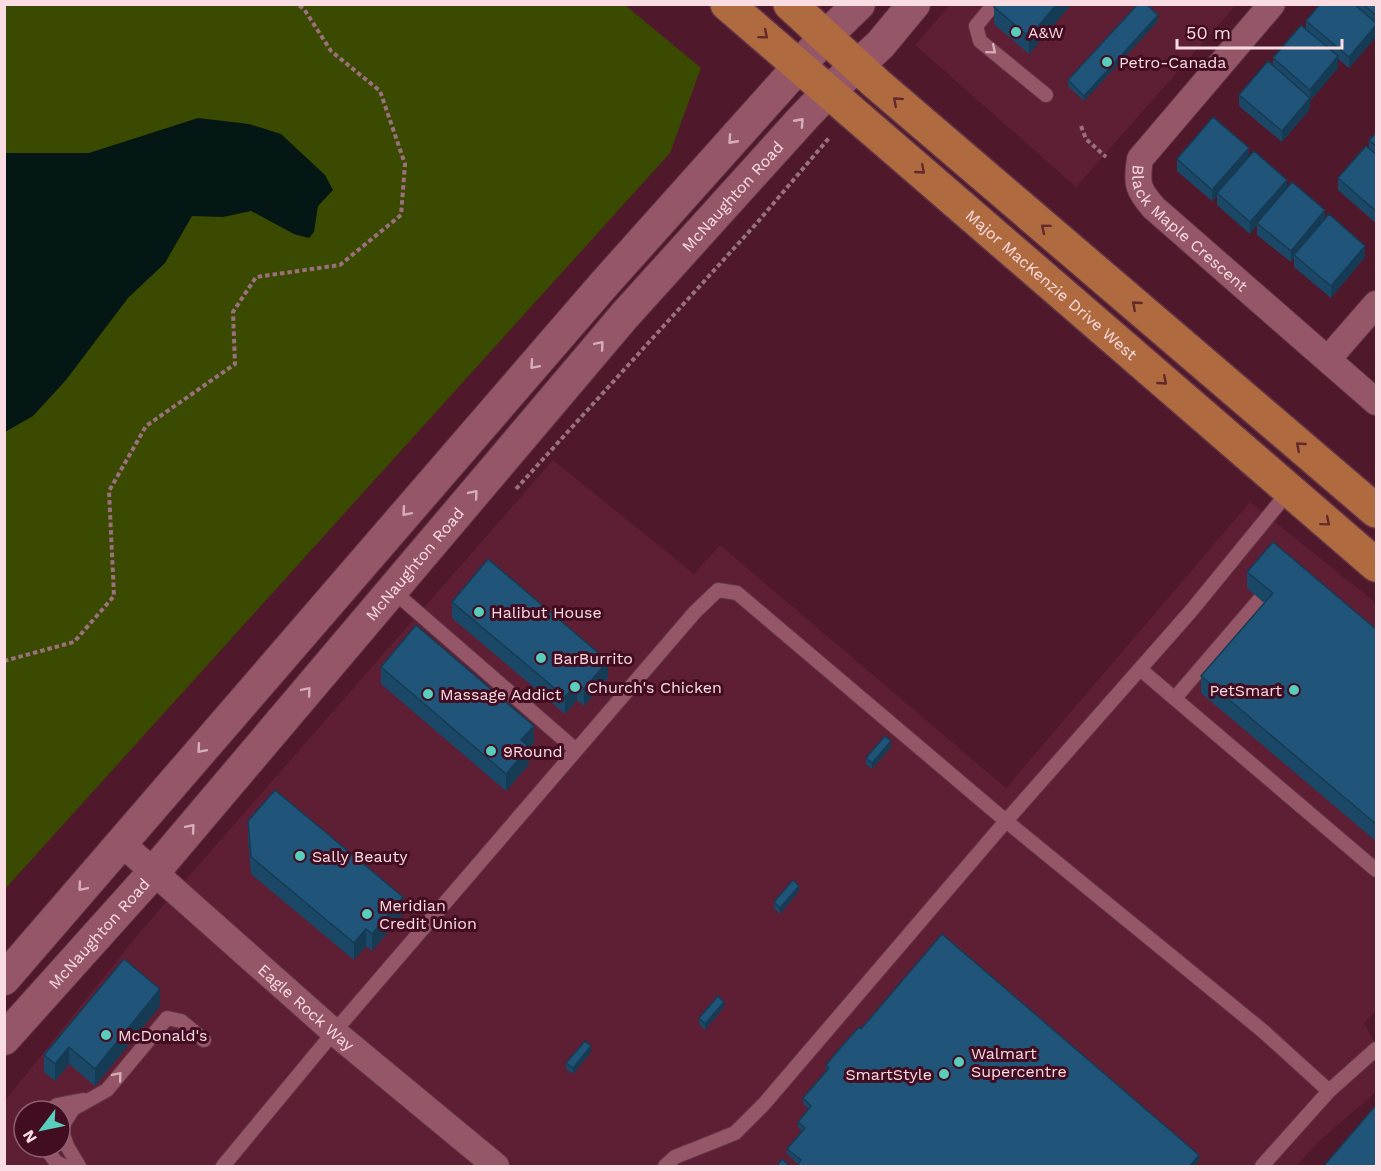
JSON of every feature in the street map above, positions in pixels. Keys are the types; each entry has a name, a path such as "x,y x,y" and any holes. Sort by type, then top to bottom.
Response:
{"main road":[{"name":"Major MacKenzie Drive West","path":"727,4 1377,565"},
{"path":"790,4 856,65 1377,511"}],"street":[{"path":"4,979 605,283 826,36 859,4"},
{"name":"McNaughton Road","path":"4,1039 153,873 625,315 829,91 880,45 914,4"},
{"name":"Black Maple Crescent","path":"1272,4 1140,159 1137,174 1139,191 1154,208 1377,402"},
{"path":"1328,359 1377,304"},
{"name":"Eagle Rock Way","path":"120,842 334,1032 496,1167"}],"lane":[{"path":"994,4 976,26 980,41 1046,95"},
{"path":"665,1167 675,1157 735,1133 764,1104 1006,821 1140,669 1289,491"},
{"path":"392,590 576,750"},
{"path":"224,1167 334,1032 703,603 718,590 737,593 1006,821 1263,1031 1329,1091"},
{"path":"1175,698 1260,599"},
{"path":"1140,669 1377,870"},
{"path":"79,1167 67,1146 61,1128 73,1109 107,1090 167,1018 181,1021 204,1040"},
{"path":"1262,1167 1329,1091 1377,1049"},
{"path":"72,1102 88,1099"}],"path":[{"path":"4,661 74,642 114,596 110,491 146,426 235,364 233,312 256,277 340,265 401,215 405,164 380,91 332,51 304,9 297,4"},
{"path":"1081,126 1086,139 1106,157"},
{"path":"509,496 756,224 829,138"}],"shaded area":[{"path":"950,5 1236,5 1076,187 915,45"},
{"path":"198,118 249,124 281,134 325,175 333,190 318,206 314,232 309,238 294,234 251,211 223,217 192,216 165,263 128,298 66,380 33,416 5,432 5,153 89,153"},
{"path":"553,460 694,574 720,545 1006,788 1250,502 1376,603 1376,1011 1364,1023 1376,1045 1376,1092 1316,1144 1297,1166 5,1166 4,1102 140,932"}],"green space":[{"path":"5,5 625,5 701,68 670,153 5,889"}],"building":[{"path":"996,4 1057,4 1029,37 994,7"},
{"path":"1138,4 1146,4 1158,15 1084,96 1068,80"},
{"path":"1320,4 1354,4 1377,24 1349,57 1306,21"},
{"path":"1363,4 1377,4 1377,16"},
{"path":"1301,25 1338,56 1310,90 1273,58"},
{"path":"1268,61 1310,98 1282,131 1239,95"},
{"path":"1213,117 1249,148 1212,190 1177,159"},
{"path":"1377,132 1377,147 1369,140"},
{"path":"1366,146 1377,155 1377,212 1338,178"},
{"path":"1254,151 1287,180 1250,222 1217,193"},
{"path":"1292,182 1325,210 1291,251 1257,223"},
{"path":"1329,214 1365,246 1331,286 1294,255"},
{"path":"1273,542 1377,630 1377,825 1201,676 1273,593 1247,572"},
{"path":"488,559 608,661 584,689 577,683 565,697 452,602"},
{"path":"416,625 534,726 521,740 529,747 506,774 381,667"},
{"path":"885,736 891,741 872,763 866,758"},
{"path":"275,790 403,897 372,934 366,929 354,943 251,857 248,821"},
{"path":"793,880 799,886 780,908 774,902"},
{"name":"Walmart Supercentre","path":"942,934 1199,1155 1189,1167 796,1167 801,1160 787,1149 805,1128 798,1122 811,1106 803,1098 829,1068 826,1065 841,1047 859,1027 861,1029"},
{"name":"McDonald's","path":"124,959 160,989 95,1069 69,1047 55,1064 44,1055"},
{"path":"718,996 724,1002 705,1024 699,1018"},
{"path":"585,1041 591,1046 573,1068 566,1063"},
{"path":"1377,1104 1377,1166 1323,1167"},
{"path":"782,1159 791,1167 776,1167"}],"place":[{"name":"A&W","path":"1016,32"},
{"name":"Petro-Canada","path":"1107,62"},
{"name":"Halibut House","path":"479,612"},
{"name":"BarBurrito","path":"541,658"},
{"name":"Church's Chicken","path":"575,687"},
{"name":"PetSmart","path":"1294,690"},
{"name":"Massage Addict","path":"428,694"},
{"name":"9Round","path":"491,751"},
{"name":"Sally Beauty","path":"300,856"},
{"name":"Meridian Credit Union","path":"367,914"},
{"name":"McDonald's","path":"106,1035"},
{"name":"Walmart Supercentre","path":"959,1062"},
{"name":"SmartStyle","path":"944,1074"}]}
